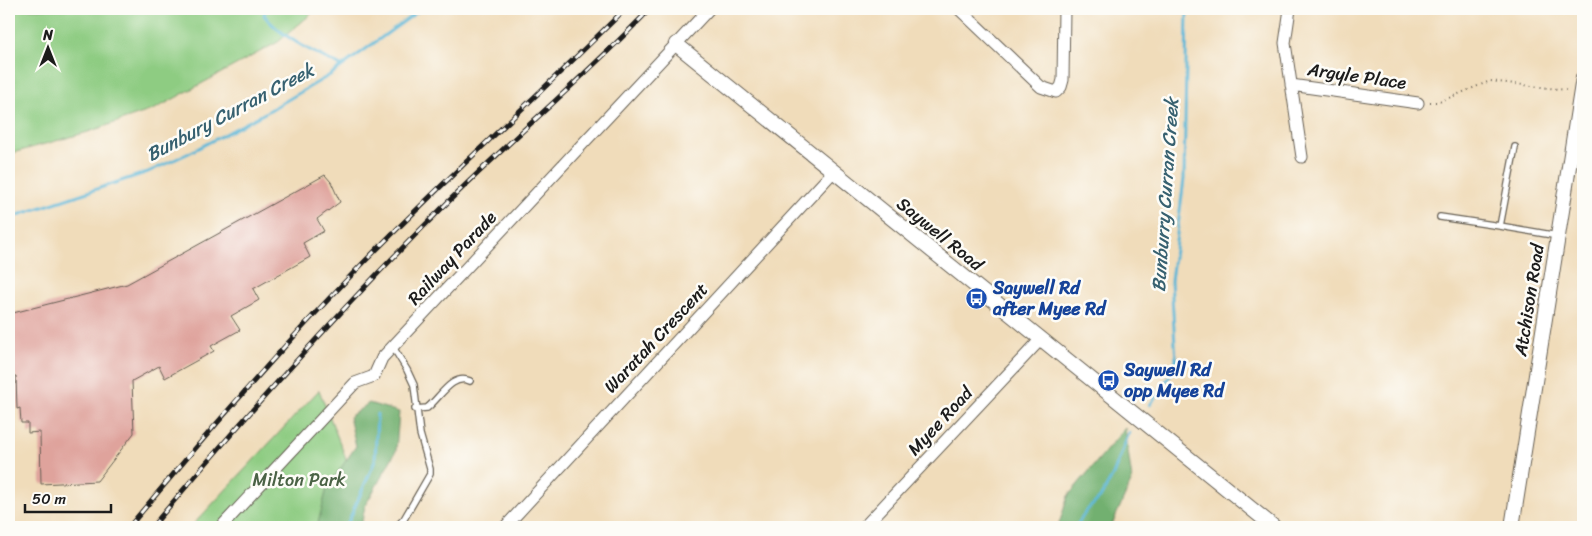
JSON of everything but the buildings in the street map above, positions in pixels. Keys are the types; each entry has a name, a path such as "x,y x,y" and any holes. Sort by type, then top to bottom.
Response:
{"street":[{"name":"Railway Parade","path":"221,527 355,383 374,376 382,358 709,9"},
{"path":"959,9 1041,87 1056,92 1061,87 1063,80 1064,9"},
{"path":"1290,9 1285,43 1302,157"},
{"name":"Saywell Road","path":"676,44 1274,527"},
{"name":"Atchison Road","path":"1512,527 1583,78"},
{"name":"Argyle Place","path":"1291,85 1418,102"},
{"name":"Waratah Crescent","path":"505,527 833,172"},
{"name":"Myee Road","path":"864,527 1041,339"}],"lane":[{"path":"1500,226 1515,147"},
{"path":"1440,217 1558,236"},
{"path":"393,347 414,385 416,409 430,474 404,519 396,527"},
{"path":"416,409 427,408 456,380 464,378 470,382"}],"path":[{"path":"1418,102 1439,102 1490,81 1566,90"}],"green space":[{"path":"9,9 317,9 278,42 155,109 88,132 9,154"},
{"name":"Milton Park","path":"319,390 347,461 340,527 191,527"},
{"path":"369,403 399,412 396,451 365,506 361,527 317,527 327,488 356,446 349,417"},
{"path":"1125,428 1132,480 1111,527 1058,527 1068,496"}],"waterway":[{"path":"266,9 264,15 279,31 341,66"},
{"name":"Bunbury Curran Creek","path":"9,218 148,172 187,154 265,113 330,75 421,9"},
{"name":"Bunburry Curran Creek","path":"1150,405 1171,374 1176,360 1171,281 1184,179 1187,9"},
{"name":"Bunburry Curran Creek","path":"346,527 375,461 377,414"},
{"name":"Bunburry Curran Creek","path":"1076,527 1086,511 1100,498 1113,475 1129,433"}],"railway":[{"path":"129,527 248,387 341,286 435,192 625,9"},
{"path":"152,527 258,403 369,283 470,180 600,59 650,9"}],"place":[{"name":"Saywell Rd after Myee Rd","path":"977,298"},
{"name":"Saywell Rd opp Myee Rd","path":"1108,380"}]}
